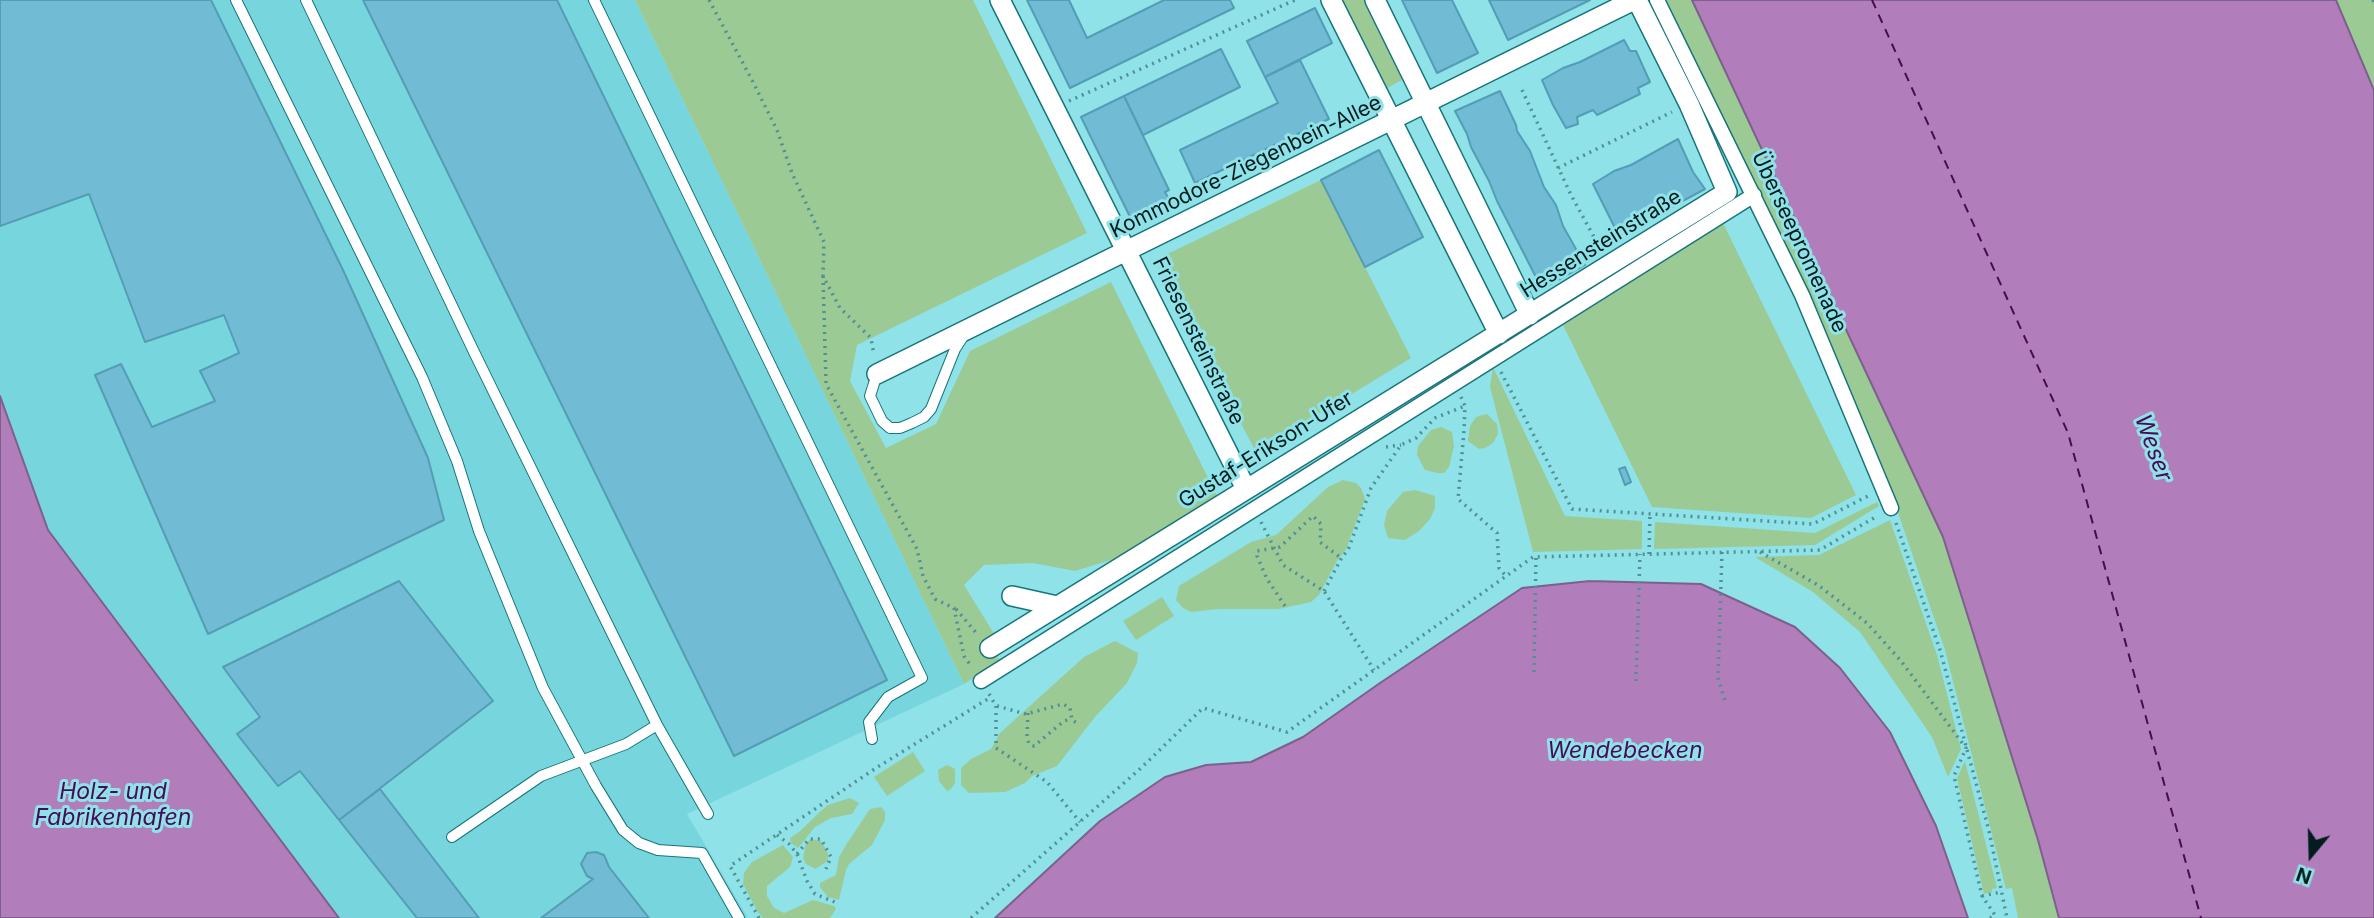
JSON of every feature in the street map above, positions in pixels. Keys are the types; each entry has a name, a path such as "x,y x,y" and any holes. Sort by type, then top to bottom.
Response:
{"street":[{"name":"Friesensteinstraße","path":"1000,0 1246,489"},
{"path":"1331,0 1499,334"},
{"path":"1375,0 1530,315"},
{"name":"Kommodore-Ziegenbein-Allee","path":"877,374 1635,0"},
{"name":"Überseepromenade","path":"1635,0 1689,104 1730,200"},
{"name":"Überseepromenade","path":"1657,0 1802,295 1891,508"},
{"path":"987,690 1730,200 1754,195"},
{"name":"Hessensteinstraße","path":"1499,334 1730,200"},
{"name":"Gustaf-Erikson-Ufer","path":"990,648 1499,334"},
{"path":"1012,596 1057,606"}],"lane":[{"path":"236,0 422,377 457,461 479,531 510,610 543,688 582,760 622,830 639,843 657,850 702,853 739,918"},
{"path":"306,0 475,354 657,725 708,814"},
{"path":"594,0 922,678 888,697 869,722 872,740"},
{"path":"877,374 870,396 883,421 890,428 900,428 915,421 931,409 955,349 968,329"},
{"path":"452,837 541,776 626,744 657,725"}],"path":[{"path":"709,0 772,120 792,173 824,242 826,384 917,549 923,576 935,599 954,608 964,656 996,706 996,748 1047,782 1080,822"},
{"path":"1055,108 1294,0"},
{"path":"1522,90 1601,250"},
{"path":"1558,167 1689,104"},
{"path":"823,276 840,307 871,338 877,374"},
{"path":"1493,358 1572,509 1813,524 1882,489"},
{"path":"1454,383 1465,406 1458,499 1497,533 1499,568 1506,576"},
{"path":"1324,591 1348,550 1371,488 1401,445 1416,438 1435,418 1465,406"},
{"path":"971,918 1141,768 1203,708 1287,732 1536,557 1820,550 1891,508 1940,650 1989,831 2007,918"},
{"path":"1649,554 1650,514"},
{"path":"1285,606 1267,579 1257,556 1259,550 1280,547 1313,516 1321,524 1320,542 1341,558"},
{"path":"1260,520 1283,565 1324,591 1374,670"},
{"path":"1758,551 1818,585 1867,623 1900,661 1966,748"},
{"path":"1722,552 1718,678 1726,704"},
{"path":"1636,681 1640,554"},
{"path":"1534,672 1536,557"},
{"path":"759,918 730,866 987,690"},
{"path":"996,706 1028,713 1063,705 1070,708 1071,719"},
{"path":"1028,713 1027,736 1029,744 1034,747 1064,721 1071,719 1080,725"},
{"path":"1966,748 1954,776 1982,896 1992,917"},
{"path":"776,835 797,854 807,881 816,894 837,903"},
{"path":"797,854 810,839 821,839 831,857 826,869"},
{"path":"1982,896 2001,892"}],"shaded area":[{"path":"0,0 635,0 964,684 687,814 748,918 339,918 48,529 0,396"}],"green space":[{"path":"635,0 973,0 1087,233 857,345 850,381 886,448 936,424 970,351 1111,282 1217,496 1127,555 1075,571 1033,563 984,565 964,585 996,637 988,642 1000,661 964,684"},
{"path":"1341,0 1367,0 1406,78 1385,89"},
{"path":"1666,0 1692,0 1943,537 2038,840 2059,918 2018,918 2012,888 2006,889 1945,650 1892,495 1796,265"},
{"path":"2336,0 2374,0 2374,90 2352,36"},
{"path":"1321,180 1411,358 1256,452 1155,260"},
{"path":"1723,223 1856,495 1811,518 1652,507 1563,325"},
{"path":"1493,367 1565,516 1642,521 1642,549 1533,552 1490,387"},
{"path":"1487,414 1497,424 1498,434 1493,443 1479,449 1468,441 1470,426 1476,417"},
{"path":"1441,427 1452,432 1454,446 1449,467 1444,473 1437,473 1425,470 1417,455 1418,446 1431,430"},
{"path":"1343,480 1356,483 1365,499 1346,549 1319,595 1311,602 1279,609 1191,612 1176,600 1179,586 1251,542 1276,535 1328,487"},
{"path":"1415,490 1435,496 1435,508 1430,519 1419,531 1405,540 1388,538 1384,525 1387,511 1403,492"},
{"path":"1877,502 1879,506 1815,545 1654,549 1655,522 1815,533"},
{"path":"1890,520 1937,655 1961,749 1948,777 1932,737 1860,632 1813,592 1755,557 1819,555"},
{"path":"1162,597 1174,616 1136,640 1123,621"},
{"path":"1115,641 1138,653 1137,663 1127,683 1095,717 1057,766 1032,776 1025,783 1005,792 969,793 961,785 961,768 971,759 991,749 1000,733 1084,657"},
{"path":"913,752 925,771 887,796 874,777"},
{"path":"1965,761 1997,888 1984,894 1957,778"},
{"path":"947,765 955,769 955,783 947,791 939,781 938,770"},
{"path":"850,798 859,803 852,814 831,818 815,827 798,848 791,843 790,838 828,805"},
{"path":"881,807 885,812 885,820 872,845 849,864 839,900 828,897 820,883 836,875 839,857 846,845 870,809"},
{"path":"811,839 821,841 828,853 828,861 815,869 806,864 803,858 806,843"},
{"path":"783,845 793,857 790,867 767,886 767,896 774,908 784,913 813,900 834,906 836,909 830,918 763,918 758,912 743,884 744,873 752,862"}],"water":[{"name":"Weser","path":"1692,0 2336,0 2374,90 2374,918 2059,918 2038,840 1943,537"},
{"name":"Holz- und Fabrikenhafen","path":"0,396 48,530 339,918 0,918"},
{"name":"Wendebecken","path":"1590,581 1701,584 1795,627 1840,668 1890,732 1936,826 1968,918 995,918 1100,821 1165,777 1206,765 1251,762 1303,737 1522,588"}],"building":[{"path":"0,0 211,0 343,270 428,458 444,520 208,634 95,375 121,364 152,427 215,401 200,371 239,353 224,315 145,342 89,194 0,226"},
{"path":"363,0 557,0 887,680 734,756"},
{"path":"1027,0 1069,0 1087,38 1164,0 1230,0 1234,8 1070,88"},
{"path":"1402,0 1452,0 1478,53 1437,73"},
{"path":"1489,0 1590,0 1508,40"},
{"path":"1315,8 1332,43 1265,77 1247,41"},
{"path":"1624,40 1630,51 1636,51 1650,82 1638,88 1640,94 1597,115 1593,110 1577,117 1578,124 1566,128 1542,80"},
{"path":"1221,49 1240,87 1143,135 1124,96"},
{"path":"1300,60 1329,119 1195,183 1180,150 1278,103 1265,77"},
{"path":"1500,91 1517,131 1530,151 1544,187 1556,205 1563,226 1585,265 1542,289 1455,111"},
{"path":"1124,96 1169,190 1165,192 1169,199 1132,221 1081,117"},
{"path":"1678,139 1693,172 1705,189 1656,213 1639,225 1617,232 1593,184"},
{"path":"1379,150 1423,237 1365,267 1321,180"},
{"path":"1625,467 1631,482 1625,485 1619,469"},
{"path":"399,581 493,701 339,820 300,771 278,786 237,734 260,717 223,667"},
{"path":"380,789 479,918 417,918 339,820"},
{"path":"587,853 604,855 609,867 649,918 541,918 593,879 587,876 581,864"}],"ferry route":[{"path":"1872,0 2068,433 2201,918"}]}
